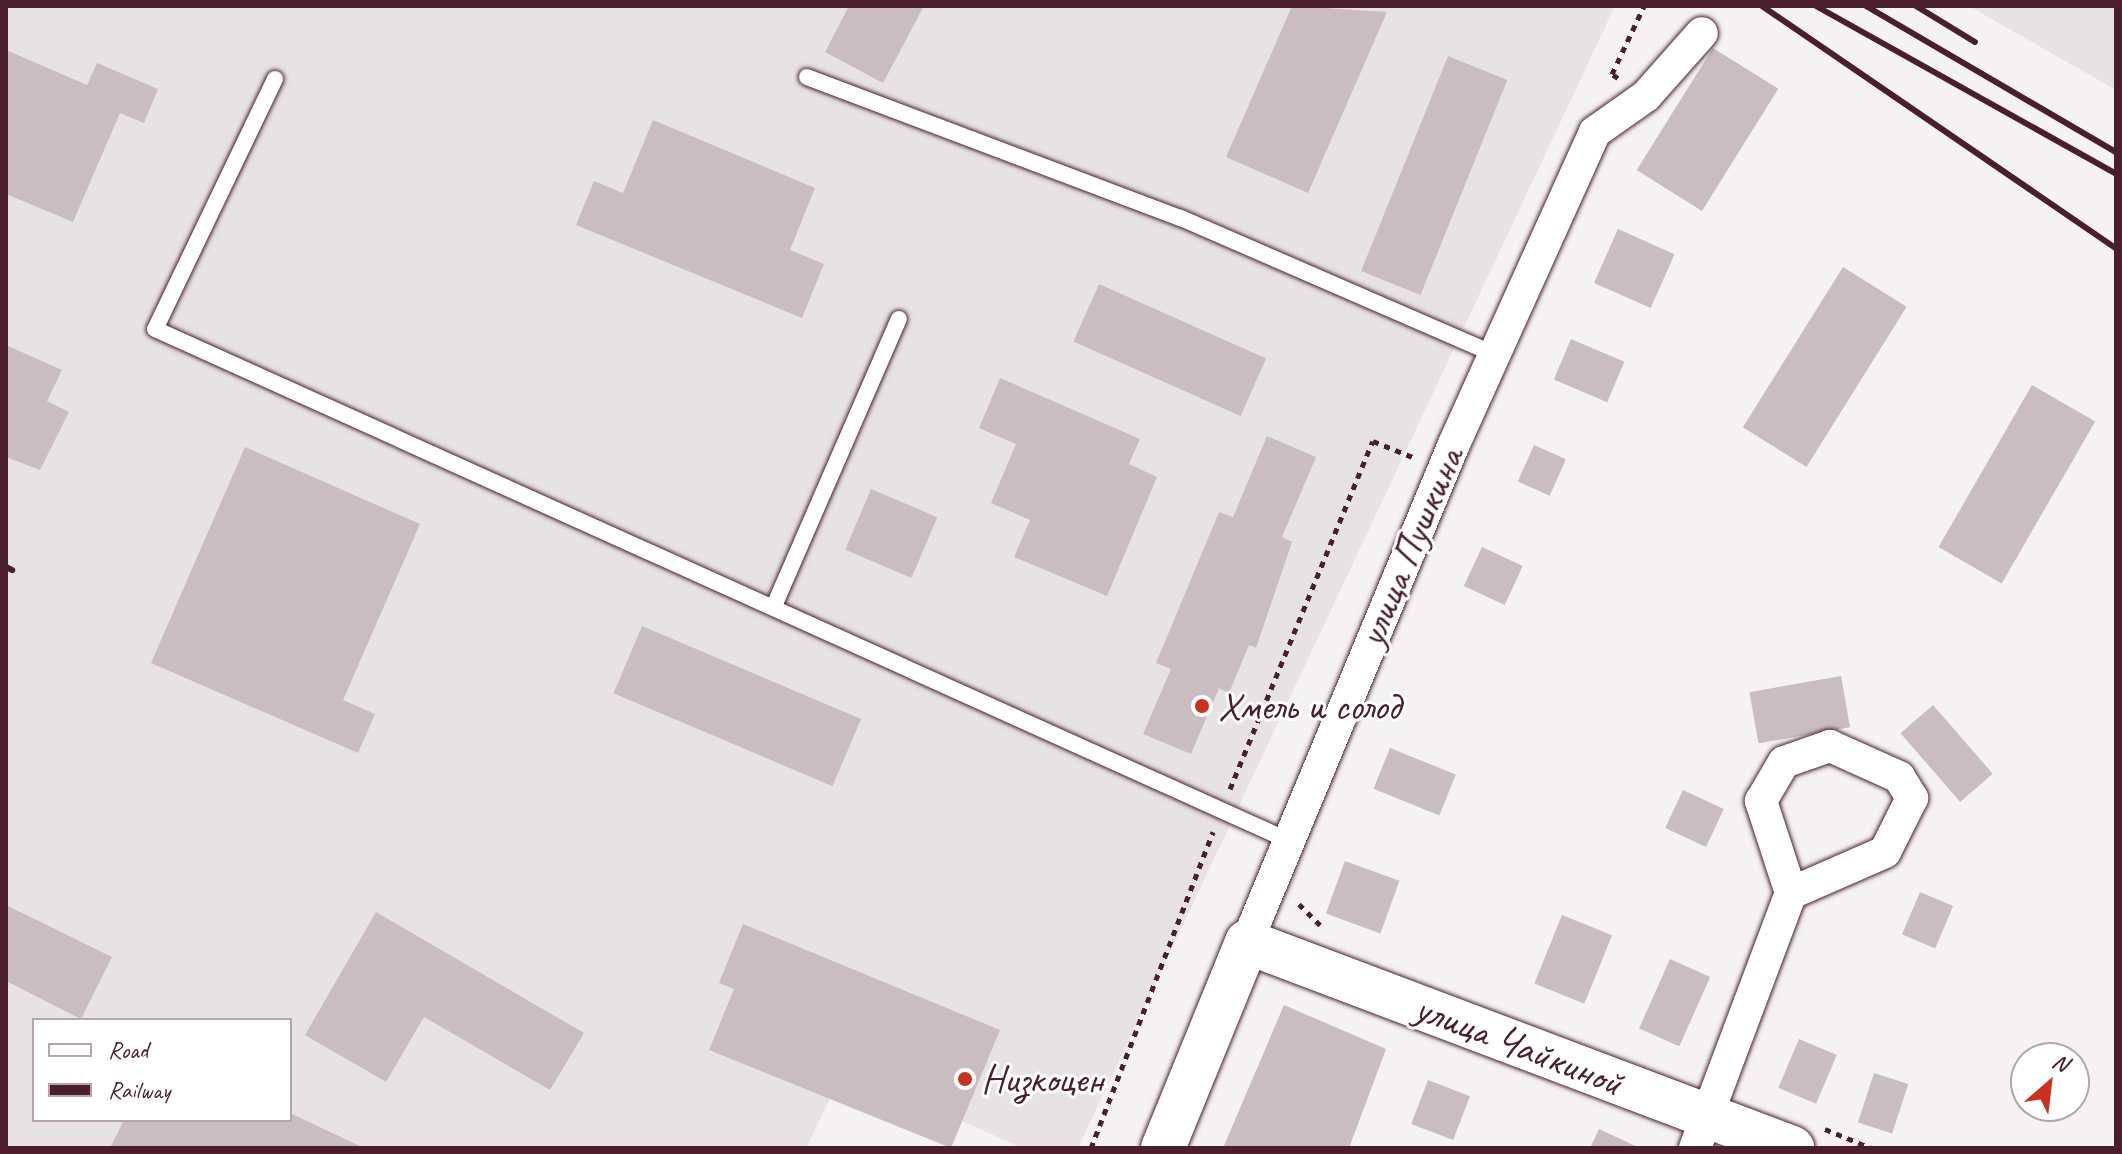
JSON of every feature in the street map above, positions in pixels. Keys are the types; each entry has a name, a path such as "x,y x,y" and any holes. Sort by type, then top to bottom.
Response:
{"street":[{"name":"улица Пушкина","path":"1163,1148 1247,942 1285,839 1494,354 1595,132 1646,96 1702,33"},
{"path":"1701,1132 1791,893 1761,801 1784,762 1830,746 1899,777 1912,798 1885,852 1791,893"},
{"name":"улица Чайкиной","path":"1247,942 1701,1132 1803,1136"}],"lane":[{"path":"807,77 1181,218 1494,354"},
{"path":"275,79 155,329 774,606 1220,814 1285,839"},
{"path":"774,606 899,319"}],"path":[{"path":"1612,74 1644,6"},
{"path":"1091,1148 1220,814 1373,441 1444,469"},
{"path":"1299,898 1300,910 1326,930"},
{"path":"1803,1136 1871,1148"}],"shaded area":[{"path":"6,6 1615,6 1078,1148 1022,1148 845,1068 806,1148 6,1148"},
{"path":"1969,6 2116,6 2116,90"}],"building":[{"path":"849,6 924,6 883,83 825,52"},
{"path":"1292,6 1387,12 1308,193 1226,157"},
{"path":"1713,48 1778,89 1702,211 1637,170"},
{"path":"6,50 87,85 97,63 158,89 144,123 120,113 73,222 6,194"},
{"path":"1448,56 1507,80 1420,295 1361,271"},
{"path":"653,120 815,188 790,250 824,264 802,318 576,225 594,181 623,193"},
{"path":"1618,229 1675,254 1651,308 1594,283"},
{"path":"1843,267 1907,307 1806,467 1743,427"},
{"path":"1099,284 1266,358 1241,416 1073,342"},
{"path":"1571,339 1624,362 1607,402 1554,380"},
{"path":"6,345 62,370 47,401 69,412 40,470 6,457"},
{"path":"1000,378 1140,439 1129,464 1157,477 1107,596 1014,557 1030,520 991,503 1016,444 979,428"},
{"path":"2032,385 2095,422 2002,583 1938,547"},
{"path":"1267,436 1316,457 1282,537 1292,542 1256,648 1249,645 1229,693 1219,688 1191,754 1143,734 1171,669 1156,663 1219,512 1233,517"},
{"path":"1534,445 1566,459 1550,496 1518,482"},
{"path":"245,447 420,524 343,700 375,714 358,753 151,663"},
{"path":"871,489 937,517 911,578 845,550"},
{"path":"1482,547 1523,566 1505,605 1464,586"},
{"path":"642,626 861,719 833,786 613,693"},
{"path":"1841,676 1850,727 1758,743 1749,692"},
{"path":"1933,705 1993,774 1960,802 1901,733"},
{"path":"1390,748 1456,775 1439,815 1374,789"},
{"path":"1683,790 1724,809 1706,847 1665,828"},
{"path":"1345,861 1400,881 1380,933 1326,914"},
{"path":"1920,892 1953,906 1935,948 1902,934"},
{"path":"6,905 112,957 82,1018 6,981"},
{"path":"376,912 584,1033 550,1090 424,1017 386,1082 305,1035"},
{"path":"1562,915 1612,935 1584,1004 1534,984"},
{"path":"743,924 1000,1030 951,1148 709,1050 734,989 719,983"},
{"path":"1670,959 1710,977 1679,1046 1639,1028"},
{"path":"1284,1005 1386,1049 1349,1148 1223,1148"},
{"path":"1799,1039 1837,1055 1816,1104 1778,1088"},
{"path":"1874,1073 1908,1084 1892,1134 1858,1122"},
{"path":"1428,1080 1470,1096 1453,1140 1411,1124"},
{"path":"292,1114 364,1148 110,1148 123,1122 292,1122"},
{"path":"1599,1129 1640,1148 1590,1148"}],"railway":[{"path":"1762,6 2116,248"},
{"path":"1816,6 2116,174"},
{"path":"1866,6 2116,152"},
{"path":"1916,6 1975,42"},
{"path":"6,567 12,570"}],"place":[{"name":"Хмель и солод","path":"1202,706"},
{"name":"Низкоцен","path":"965,1079"}]}
